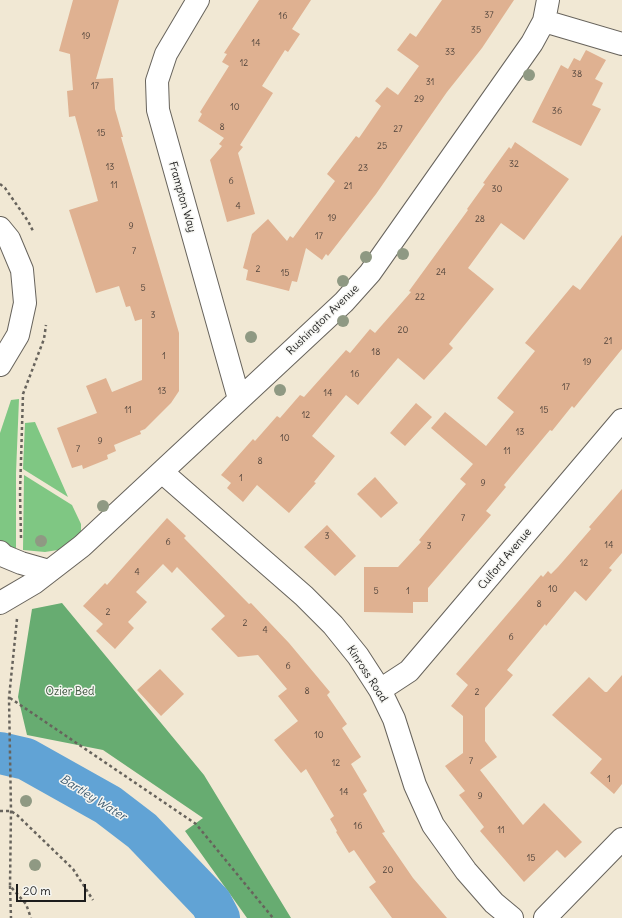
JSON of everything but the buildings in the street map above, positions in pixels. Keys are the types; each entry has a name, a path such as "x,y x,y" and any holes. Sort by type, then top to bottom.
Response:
{"street":[{"name":"Frampton Way","path":"198,0 166,54 157,81 158,110 239,399"},
{"name":"Rushington Avenue","path":"0,603 34,584 82,546 341,306 370,273 517,65 532,43 546,10"},
{"path":"546,10 622,44"},
{"path":"0,228 9,239 22,270 25,303 18,335 1,366"},
{"name":"Culford Avenue","path":"380,690 414,665 622,420"},
{"name":"Kinross Road","path":"162,472 304,596 333,625 358,656 380,690 394,719 415,785 433,825 466,871 494,903 512,918"},
{"path":"0,552 4,556 21,563 49,571"},
{"path":"545,918 622,839"}],"path":[{"path":"0,184 5,188 28,221 34,234"},
{"path":"21,563 20,492 23,394 44,339 46,319"},
{"path":"11,918 10,698 20,591"},
{"path":"10,698 196,824 273,918"},
{"path":"0,811 11,811 73,869 93,900"},
{"path":"10,886 26,904 31,918"}],"green space":[{"path":"19,399 16,473 16,552 0,542 0,433 11,400"},
{"path":"35,422 68,497 23,469 25,423"},
{"path":"24,475 72,505 81,524 81,536 64,549 45,552 23,550"},
{"name":"Ozier Bed","path":"62,603 204,775 291,918 247,918 185,831 203,818 103,750 27,735 18,697 32,609"}],"waterway":[{"name":"Bartley Water","path":"0,753 26,759 108,805 142,831 211,903 219,918"}]}
